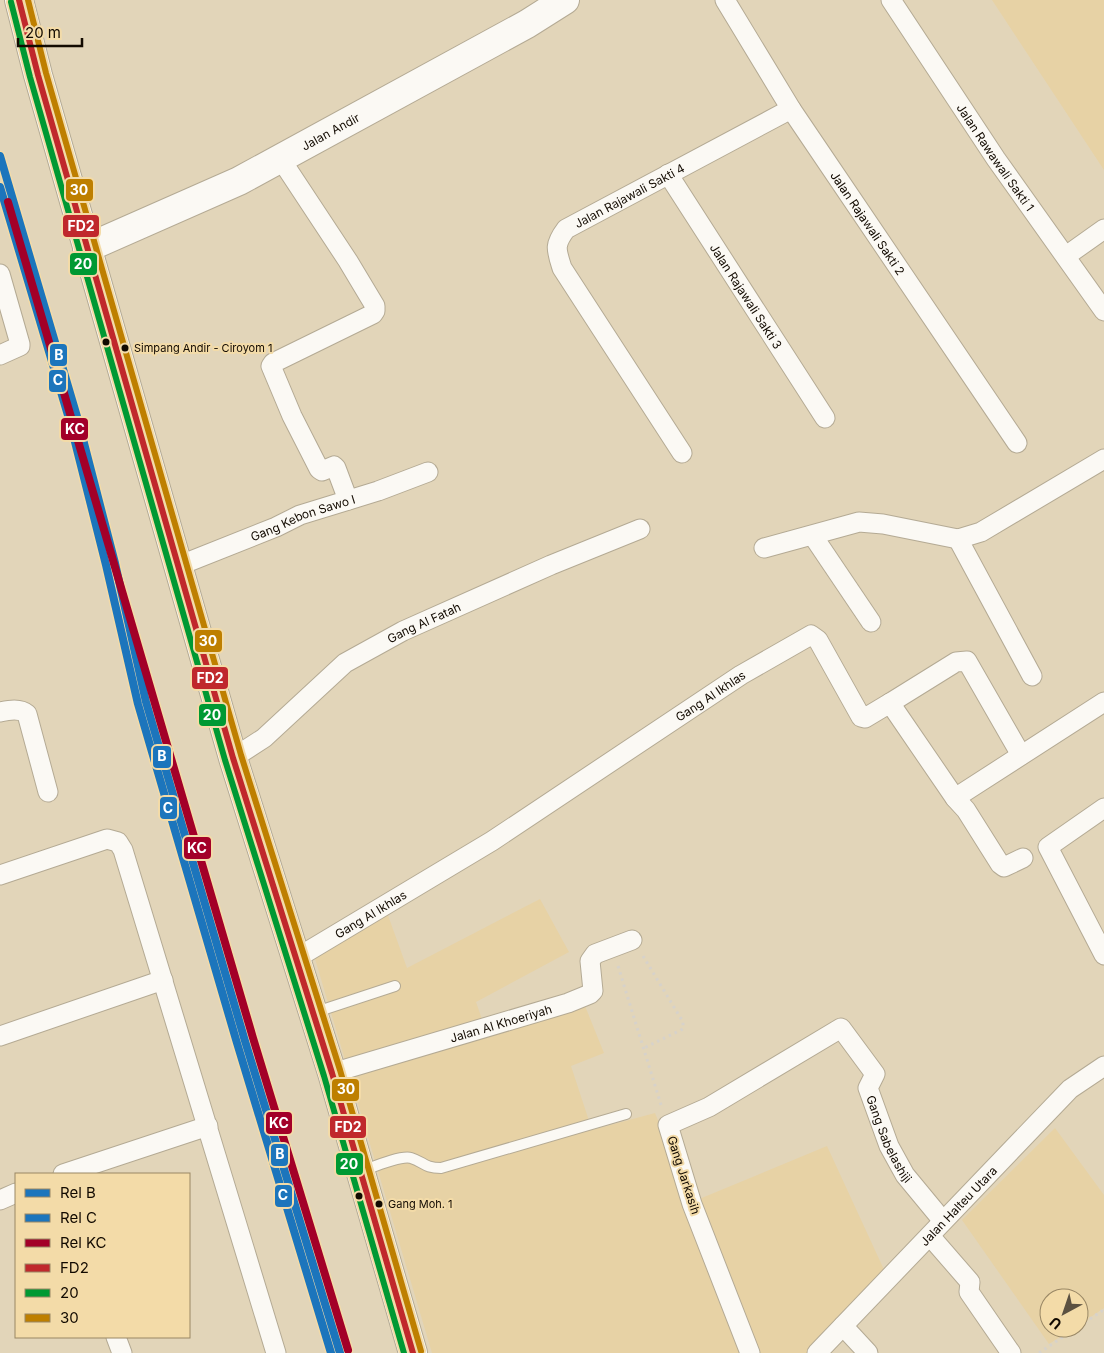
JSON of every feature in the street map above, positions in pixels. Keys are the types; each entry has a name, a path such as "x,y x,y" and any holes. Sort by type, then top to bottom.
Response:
{"main road":[{"path":"19,0 38,75 233,758 332,1073 413,1353"},
{"name":"Jalan Andir","path":"87,248 240,181 527,24 565,0"}],"street":[{"name":"Jalan Rajawali Sakti 2","path":"725,0 790,109 1017,443"},
{"name":"Jalan Rawawali Sakti 1","path":"891,0 996,158 1104,311"},
{"name":"Jalan Rajawali Sakti 4","path":"682,453 562,268 557,241 566,229 790,109"},
{"path":"280,158 348,261 375,306 373,314 273,363 270,368 319,469 322,471 334,466 336,468 348,500"},
{"name":"Jalan Rajawali Sakti 3","path":"668,174 825,418"},
{"path":"1066,256 1104,230"},
{"path":"0,274 20,346 0,355"},
{"path":"764,548 859,522 883,524 958,539 981,532 1104,459"},
{"name":"Gang Kebon Sawo I","path":"178,566 276,527 300,515 378,491 428,472"},
{"name":"Gang Al Fatah","path":"233,758 264,738 345,663 403,631 551,565 640,529"},
{"path":"813,536 871,622"},
{"path":"958,539 1032,676"},
{"name":"Gang Al Ikhlas","path":"295,959 492,841 741,675 805,637 811,635 818,640 861,717 866,718 890,703"},
{"path":"1021,755 967,661 956,662 890,703 955,798 971,816 1000,864 1004,867 1023,858"},
{"path":"955,798 1104,702"},
{"path":"0,712 19,710 27,714 48,792"},
{"path":"1104,808 1048,848 1104,955"},
{"path":"0,875 107,839 118,842 123,850 276,1353"},
{"name":"Jalan Al Khoeriyah","path":"332,1073 568,1003 590,994 593,991 590,961 595,954 632,940"},
{"path":"0,1036 163,980"},
{"name":"Gang Jarkasih","path":"750,1353 692,1204 668,1125 709,1107 841,1028"},
{"name":"Gang Sabelashiji","path":"841,1028 876,1074 868,1088 889,1146 905,1175 943,1221"},
{"name":"Jalan Halteu Utara","path":"817,1353 1070,1089 1104,1066"},
{"path":"66,1173 208,1126"},
{"path":"0,1200 15,1193"},
{"path":"930,1236 970,1282 969,1292 1011,1353"},
{"path":"843,1326 868,1353"},
{"path":"116,1338 122,1353"}],"lane":[{"path":"312,1013 395,986"},
{"path":"361,1171 406,1157 413,1158 430,1168 441,1168 626,1114"}],"path":[{"path":"632,940 653,970 683,1022 682,1029 644,1048"},
{"path":"612,947 668,1125"},
{"path":"1089,1320 1102,1311 1104,1312"},
{"path":"1039,1353 1062,1338"}],"shaded area":[{"path":"992,0 1104,0 1104,170"},
{"path":"540,899 569,952 476,1002 484,1025 581,996 604,1053 571,1066 592,1130 655,1113 692,1202 827,1146 886,1274 811,1353 432,1353 313,952 385,907 407,968"},
{"path":"1055,1128 1104,1195 1104,1308 1089,1318 1089,1288 1039,1288 1039,1330 962,1220"},
{"path":"1045,1338 1058,1338 1049,1344"}],"rail line":[{"name":"B","path":"0,156 78,420 115,563 146,702 245,1041 340,1353"},
{"name":"C","path":"0,187 70,422 138,704 237,1043 331,1353"},
{"name":"KC","path":"8,202 253,1038 348,1350"}],"transit line":[{"name":"FD2","path":"19,0 38,75 233,758 332,1073 413,1353"},
{"name":"30","path":"28,0 46,73 241,755 340,1070 421,1351"},
{"name":"20","path":"11,2 30,77 225,760 324,1076 404,1353"}],"place":[{"name":"Simpang Andir - Ciroyom 1","path":"125,348"},
{"name":"Gang Moh. 1","path":"379,1204"}]}
